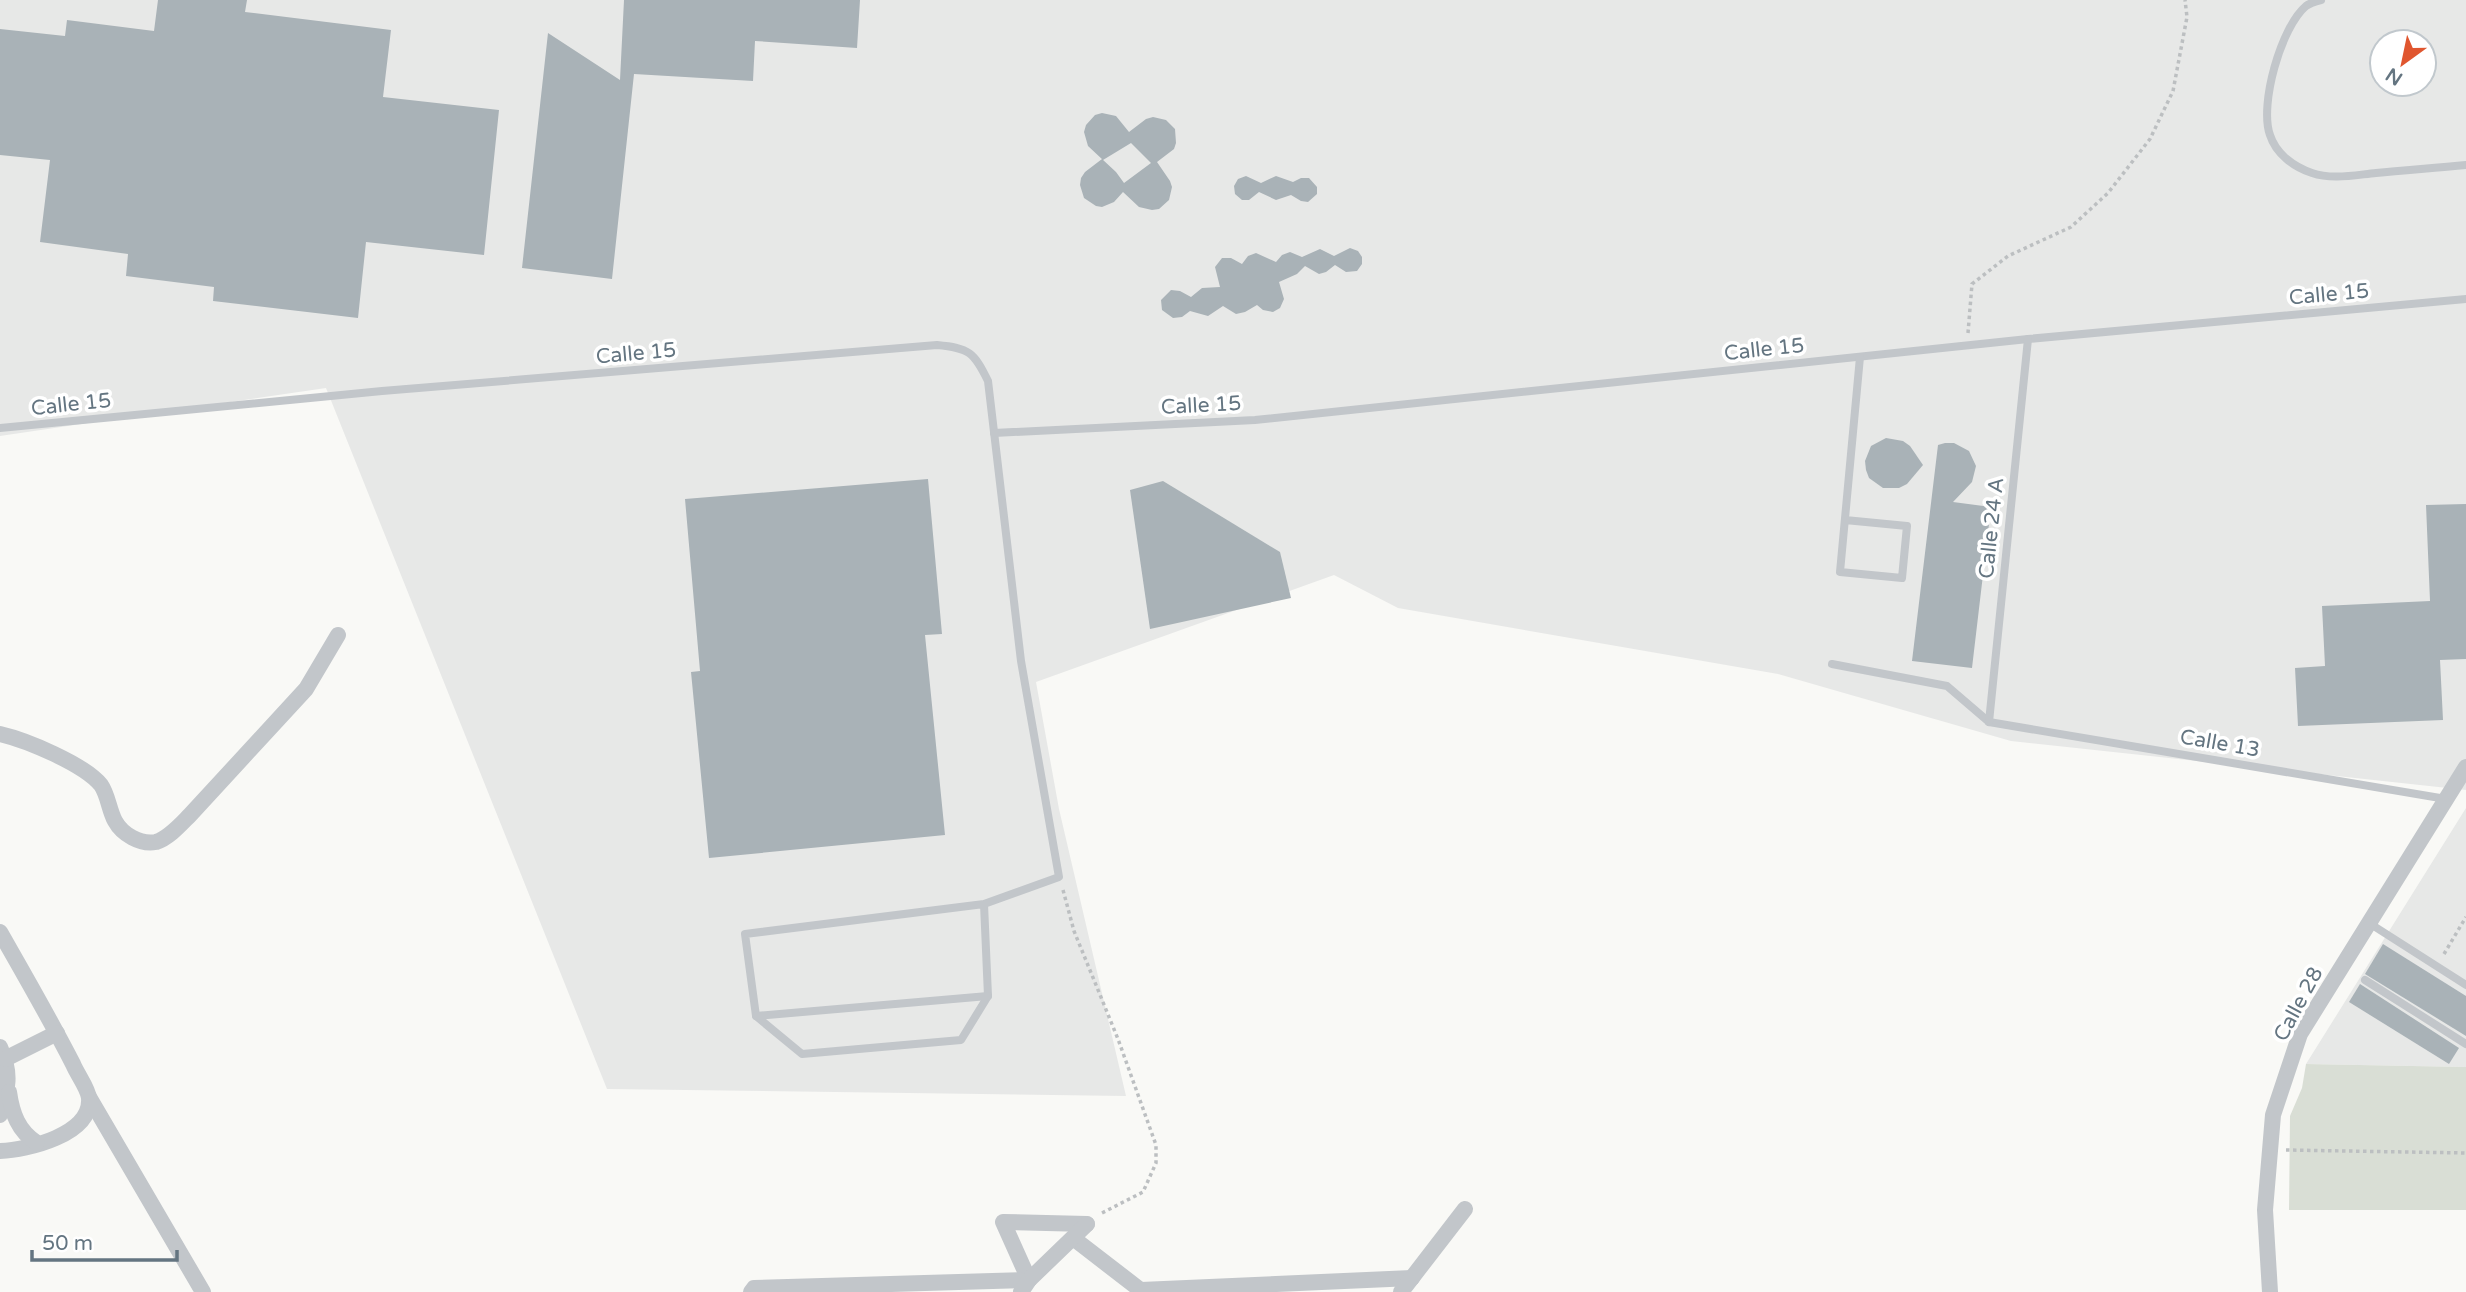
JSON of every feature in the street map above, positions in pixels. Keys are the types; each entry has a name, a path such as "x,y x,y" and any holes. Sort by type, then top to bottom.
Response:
{"street":[{"path":"0,733 56,755 85,772 101,785 115,821 125,835 141,841 156,842 171,833 190,815 306,689 338,635"},
{"name":"Calle 28","path":"2270,1292 2265,1210 2273,1115 2300,1034 2466,767"},
{"path":"0,932 57,1033 89,1097 203,1292"},
{"path":"37,1143 24,1135 17,1121 3,1053 57,1033"},
{"path":"0,1115 9,1086"},
{"path":"0,1151 15,1150 60,1137 79,1123 87,1112 89,1097"},
{"path":"1401,1292 1465,1209"},
{"path":"1025,1286 1003,1222 1087,1224"},
{"path":"751,1292 754,1288 1025,1286 1087,1224"},
{"path":"1073,1238 1142,1291 1412,1278"}],"lane":[{"path":"2321,0 2303,2 2276,60 2267,111 2269,134 2280,155 2312,173 2336,176 2466,165"},
{"name":"Calle 15","path":"0,428 382,391 937,345 961,348 977,358 988,381 994,433 1255,420 1967,345 2466,299"},
{"name":"Calle 24 A","path":"1989,722 2028,339"},
{"path":"1844,520 1907,526 1902,578 1840,572 1844,520 1860,356"},
{"path":"984,904 988,996 961,1040 802,1054 756,1016 745,934 984,904 1059,877 1021,661 994,433"},
{"path":"1832,664 1947,686 1989,722"},
{"name":"Calle 13","path":"1989,722 2446,799"},
{"path":"2369,923 2466,985"},
{"path":"2365,980 2466,1044"},
{"path":"756,1016 988,996"}],"path":[{"path":"1967,345 1972,284 2008,256 2071,227 2108,193 2150,139 2173,91 2187,17 2185,0"},
{"path":"1059,877 1074,931 1156,1144 1156,1163 1143,1192 1114,1205 1087,1224"},
{"path":"2436,966 2466,917"},
{"path":"2270,1149 2466,1153"}],"shaded area":[{"path":"0,0 2466,0 2466,790 2011,741 1778,674 1398,608 1334,575 1036,682 1059,809 1126,1096 607,1089 326,388 0,436"},
{"path":"2466,808 2466,1067 2306,1064"},
{"path":"2306,1064 2466,1067 2466,1210 2289,1210 2290,1116 2302,1088"}],"building":[{"path":"158,0 247,0 245,12 391,30 383,97 499,110 484,255 366,242 358,318 213,301 214,287 126,276 128,254 40,242 50,160 0,155 0,29 65,36 67,20 154,31"},
{"path":"624,0 860,0 857,48 755,41 753,81 634,74 612,279 522,268 548,33 620,80"},
{"path":"1102,113 1116,116 1129,132 1153,117 1166,120 1175,129 1174,149 1157,162 1172,187 1169,200 1159,209 1139,207 1123,192 1114,202 1102,207 1084,198 1081,178 1102,159 1088,146 1084,132 1086,125 1095,115","holes":["1131,143 1151,163 1124,183 1103,160"]},
{"path":"1246,176 1261,183 1276,176 1293,182 1309,178 1317,187 1317,194 1308,202 1291,195 1276,200 1259,192 1249,200 1242,200 1235,194 1234,186 1238,179"},
{"path":"1350,248 1358,251 1362,257 1362,264 1357,271 1346,272 1335,265 1319,274 1305,266 1297,274 1279,282 1284,299 1280,308 1273,312 1263,310 1257,305 1236,314 1223,306 1208,316 1190,311 1182,317 1173,318 1162,310 1161,300 1171,290 1191,297 1202,288 1220,287 1215,267 1222,258 1231,258 1242,264 1248,256 1256,253 1276,262 1282,255 1290,252 1302,257 1320,249 1334,256"},
{"path":"1886,438 1903,441 1910,446 1923,465 1907,484 1899,488 1883,488 1869,478 1866,470 1865,461 1871,446"},
{"path":"1954,443 1969,451 1976,466 1972,482 1953,502 1991,507 1972,668 1912,661 1938,445"},
{"path":"928,479 942,634 925,635 945,835 709,858 691,672 700,671 685,499"},
{"path":"1163,481 1280,552 1291,598 1150,629 1130,490"},
{"path":"2466,504 2466,659 2440,660 2443,720 2298,726 2295,668 2325,666 2322,606 2430,601 2426,505"},
{"path":"2383,944 2466,996 2466,1036 2365,974"},
{"path":"2360,984 2459,1048 2449,1064 2349,1002"}]}
